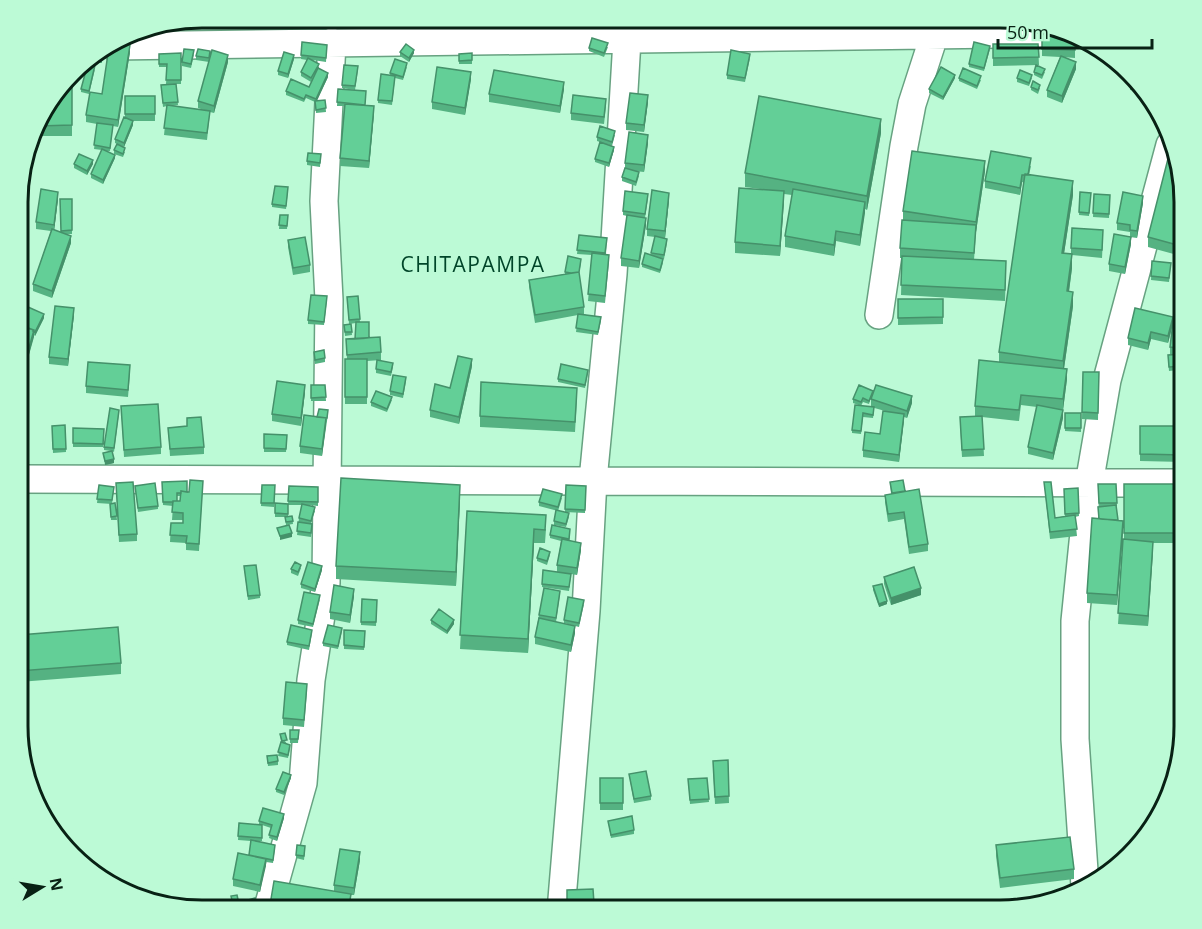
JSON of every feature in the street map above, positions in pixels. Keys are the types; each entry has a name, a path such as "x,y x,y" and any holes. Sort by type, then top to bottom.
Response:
{"street":[{"path":"129,45 627,40 833,29"},
{"path":"856,29 934,36 1042,34"},
{"path":"879,315 912,104 934,36"},
{"path":"562,900 586,611 593,480 613,274 627,40"},
{"path":"270,900 303,783 311,680 326,583 329,300 324,201 332,42"},
{"path":"1084,878 1075,739 1075,633 1089,484 1107,380 1167,156"},
{"path":"29,479 1173,483"}],"building":[{"path":"1042,34 1075,46 1075,50 1042,49"},
{"path":"592,38 608,43 604,53 589,48"},
{"path":"302,42 327,45 326,58 301,55"},
{"path":"974,42 990,46 984,68 969,64"},
{"path":"406,44 414,50 409,58 400,52"},
{"path":"993,44 1038,44 1039,57 993,58"},
{"path":"130,45 118,120 86,115 90,92 102,94 107,57"},
{"path":"184,49 194,50 191,64 182,62"},
{"path":"198,49 210,51 209,58 196,56"},
{"path":"212,50 228,55 214,106 198,101"},
{"path":"731,50 750,54 745,78 727,75"},
{"path":"284,52 294,55 288,74 278,71"},
{"path":"181,53 181,80 166,80 167,64 159,64 159,54"},
{"path":"472,53 472,60 459,61 459,54"},
{"path":"1061,56 1076,62 1062,96 1047,90"},
{"path":"308,58 319,64 311,78 301,72"},
{"path":"395,59 407,63 403,77 390,73"},
{"path":"344,65 358,66 355,86 342,85"},
{"path":"1036,65 1045,69 1042,75 1034,72"},
{"path":"95,67 89,91 81,89 85,75"},
{"path":"437,67 471,72 465,108 432,102"},
{"path":"941,67 955,75 943,97 929,89"},
{"path":"318,68 328,73 316,99 306,95 304,99 286,91 291,79 309,87"},
{"path":"963,68 981,76 977,86 959,78"},
{"path":"494,70 564,82 560,106 489,94"},
{"path":"1020,70 1032,75 1029,83 1017,78"},
{"path":"381,74 395,76 392,101 378,100"},
{"path":"1033,81 1040,85 1038,90 1031,87"},
{"path":"176,84 178,102 163,103 161,85"},
{"path":"72,89 72,125 46,126"},
{"path":"338,89 366,91 365,105 337,102"},
{"path":"630,93 648,95 644,125 626,123"},
{"path":"573,95 606,99 604,117 571,113"},
{"path":"125,96 155,96 155,114 125,114"},
{"path":"759,96 881,119 867,196 745,173"},
{"path":"325,100 326,108 316,110 315,101"},
{"path":"345,104 374,106 369,161 340,158"},
{"path":"167,105 210,111 207,133 164,128"},
{"path":"124,117 133,121 124,143 115,139"},
{"path":"97,123 113,125 110,148 94,145"},
{"path":"600,126 615,131 612,142 597,137"},
{"path":"629,132 648,135 644,165 625,163"},
{"path":"600,142 614,147 609,163 595,159"},
{"path":"117,144 125,148 123,154 114,150"},
{"path":"102,149 115,155 103,180 91,174"},
{"path":"912,151 985,161 976,222 903,211"},
{"path":"991,151 1031,158 1028,175 1022,175 1020,188 985,181"},
{"path":"308,153 321,154 320,163 307,161"},
{"path":"79,154 93,160 87,171 74,164"},
{"path":"1168,158 1174,203 1174,244 1148,237"},
{"path":"625,168 639,172 636,182 622,177"},
{"path":"1025,174 1073,181 1062,253 1072,254 1067,291 1073,292 1063,361 999,352"},
{"path":"275,186 288,187 286,206 272,204"},
{"path":"739,188 784,191 780,246 735,242"},
{"path":"41,189 58,192 54,225 36,222"},
{"path":"793,189 865,202 860,235 836,231 834,245 785,236"},
{"path":"652,190 669,193 665,231 647,229"},
{"path":"625,191 648,194 645,214 623,211"},
{"path":"1080,192 1091,193 1089,213 1079,212"},
{"path":"1123,192 1143,196 1137,231 1130,230 1130,225 1117,223"},
{"path":"1094,194 1110,195 1109,214 1093,213"},
{"path":"60,199 72,199 72,230 61,231"},
{"path":"280,215 288,215 287,226 279,225"},
{"path":"627,215 646,218 639,261 621,258"},
{"path":"902,220 976,225 974,253 900,248"},
{"path":"1072,228 1103,230 1102,250 1071,248"},
{"path":"52,229 71,236 52,291 33,284"},
{"path":"1114,234 1131,237 1125,267 1109,264"},
{"path":"579,235 607,238 605,253 577,250"},
{"path":"655,236 667,239 664,255 651,253"},
{"path":"305,237 310,265 293,268 288,240"},
{"path":"592,253 609,255 605,296 588,294"},
{"path":"645,253 663,259 660,270 642,264"},
{"path":"568,256 581,259 579,272 565,272"},
{"path":"902,256 1006,261 1005,290 901,285"},
{"path":"1152,261 1171,263 1169,278 1151,276"},
{"path":"579,272 584,307 535,315 529,280"},
{"path":"311,295 327,296 324,322 308,320"},
{"path":"358,296 360,319 349,320 347,297"},
{"path":"898,299 943,299 943,317 898,318"},
{"path":"55,306 74,308 68,359 49,357"},
{"path":"28,307 44,314 35,332 28,328"},
{"path":"1135,308 1173,317 1168,336 1151,332 1148,343 1128,338"},
{"path":"578,314 601,317 598,332 576,328"},
{"path":"356,322 369,322 369,338 355,339"},
{"path":"1173,322 1174,348 1170,347"},
{"path":"351,324 352,332 345,332 344,325"},
{"path":"28,328 34,330 28,350"},
{"path":"380,337 381,352 347,355 346,339"},
{"path":"324,350 325,358 315,360 314,352"},
{"path":"1168,355 1174,355 1174,367 1169,367"},
{"path":"458,356 472,359 459,417 430,410 435,384 450,388"},
{"path":"345,359 367,359 367,397 345,397"},
{"path":"377,360 393,363 391,372 376,369"},
{"path":"979,360 1067,369 1063,399 1021,395 1019,410 975,406"},
{"path":"88,362 130,365 128,390 86,386"},
{"path":"561,364 588,370 585,385 558,379"},
{"path":"1083,372 1099,372 1098,413 1082,412"},
{"path":"393,375 406,377 403,394 390,391"},
{"path":"277,381 305,385 301,418 272,414"},
{"path":"481,382 577,388 575,422 480,416"},
{"path":"311,385 325,385 326,397 311,398"},
{"path":"859,385 873,391 869,401 863,398 861,402 853,399"},
{"path":"876,385 912,396 907,411 871,399"},
{"path":"376,391 392,397 387,409 371,402"},
{"path":"158,404 161,447 124,450 121,406"},
{"path":"855,405 874,407 873,415 863,413 861,431 852,430"},
{"path":"1037,405 1063,410 1053,453 1028,447"},
{"path":"110,408 119,410 114,448 104,447"},
{"path":"319,409 328,410 327,418 317,417"},
{"path":"883,411 904,414 899,455 863,450 865,432 880,434"},
{"path":"1065,413 1081,413 1081,428 1065,428"},
{"path":"304,415 326,418 322,449 300,446"},
{"path":"982,416 984,449 962,450 960,417"},
{"path":"201,417 204,447 170,449 168,428 187,426 187,418"},
{"path":"65,425 66,449 53,449 52,426"},
{"path":"1140,426 1174,426 1174,455 1140,454"},
{"path":"73,428 104,429 103,444 73,443"},
{"path":"264,434 287,435 286,449 264,448"},
{"path":"112,451 114,459 105,461 103,453"},
{"path":"341,478 460,485 456,572 336,566"},
{"path":"190,480 203,481 199,544 186,543 187,536 170,535 171,523 183,523 183,513 172,512 173,501 180,501 181,491 189,492"},
{"path":"903,480 905,491 892,493 890,482"},
{"path":"187,481 187,492 177,493 177,501 163,502 162,482"},
{"path":"133,482 137,534 119,535 116,483"},
{"path":"1044,482 1051,482 1055,518 1075,515 1077,529 1050,532"},
{"path":"155,483 158,506 138,508 135,486"},
{"path":"1098,484 1116,484 1117,503 1099,503"},
{"path":"1124,484 1173,484 1173,533 1124,533"},
{"path":"99,485 114,487 112,500 97,499"},
{"path":"262,485 275,485 274,503 261,503"},
{"path":"566,485 586,486 585,510 565,509"},
{"path":"289,486 318,487 318,502 288,501"},
{"path":"1078,488 1079,513 1065,514 1064,489"},
{"path":"543,489 562,494 558,507 539,502"},
{"path":"919,489 928,544 909,547 904,512 888,514 885,495"},
{"path":"115,503 117,516 111,517 110,504"},
{"path":"275,503 288,504 288,514 275,513"},
{"path":"302,504 315,507 311,521 299,518"},
{"path":"1116,505 1118,520 1099,519 1098,507"},
{"path":"556,510 569,513 566,524 554,521"},
{"path":"467,511 546,515 545,530 534,529 528,639 460,635"},
{"path":"292,516 293,521 286,522 285,517"},
{"path":"1092,518 1123,521 1117,595 1087,593"},
{"path":"298,522 312,524 311,533 297,531"},
{"path":"289,525 292,533 280,536 277,528"},
{"path":"552,525 570,529 569,539 550,535"},
{"path":"562,539 581,543 577,568 557,565"},
{"path":"1123,539 1153,542 1148,616 1118,613"},
{"path":"540,548 550,552 547,561 537,558"},
{"path":"295,562 301,565 298,572 291,569"},
{"path":"308,562 322,566 315,589 301,584"},
{"path":"256,565 260,595 248,596 244,566"},
{"path":"914,567 921,588 891,598 884,577"},
{"path":"543,570 571,574 569,587 542,584"},
{"path":"882,584 887,601 879,604 873,586"},
{"path":"334,585 354,589 350,615 330,612"},
{"path":"544,588 560,591 556,618 539,615"},
{"path":"304,592 320,595 313,624 298,620"},
{"path":"568,597 584,600 579,623 564,620"},
{"path":"362,599 377,600 376,622 361,622"},
{"path":"439,609 454,620 447,631 431,620"},
{"path":"539,618 575,626 571,645 535,637"},
{"path":"291,625 312,630 309,646 287,642"},
{"path":"328,625 342,628 338,646 323,643"},
{"path":"118,627 121,663 29,670 29,634"},
{"path":"344,630 365,631 364,647 344,645"},
{"path":"286,682 307,684 304,720 283,718"},
{"path":"290,730 299,730 298,739 290,739"},
{"path":"285,733 287,740 282,741 280,734"},
{"path":"281,742 290,745 288,755 278,752"},
{"path":"277,755 278,761 268,763 267,756"},
{"path":"728,760 729,796 715,797 713,761"},
{"path":"646,771 651,796 634,799 629,774"},
{"path":"283,772 291,775 284,792 276,789"},
{"path":"600,778 623,778 623,803 600,803"},
{"path":"707,778 709,799 690,800 688,779"},
{"path":"263,808 284,814 277,837 269,835 272,825 259,821"},
{"path":"632,816 634,830 611,835 608,821"},
{"path":"239,823 262,825 262,838 238,836"},
{"path":"1070,837 1074,869 1000,878 996,845"},
{"path":"251,840 275,845 273,860 249,855"},
{"path":"297,845 305,846 304,856 296,855"},
{"path":"340,849 360,852 354,888 334,885"},
{"path":"238,853 266,859 260,885 233,879"},
{"path":"274,881 351,894 350,900 271,900"},
{"path":"593,889 594,900 567,900 567,890"},
{"path":"237,895 238,900 232,900 231,896"}],"district":[{"name":"CHITAPAMPA","path":"473,264"}]}
